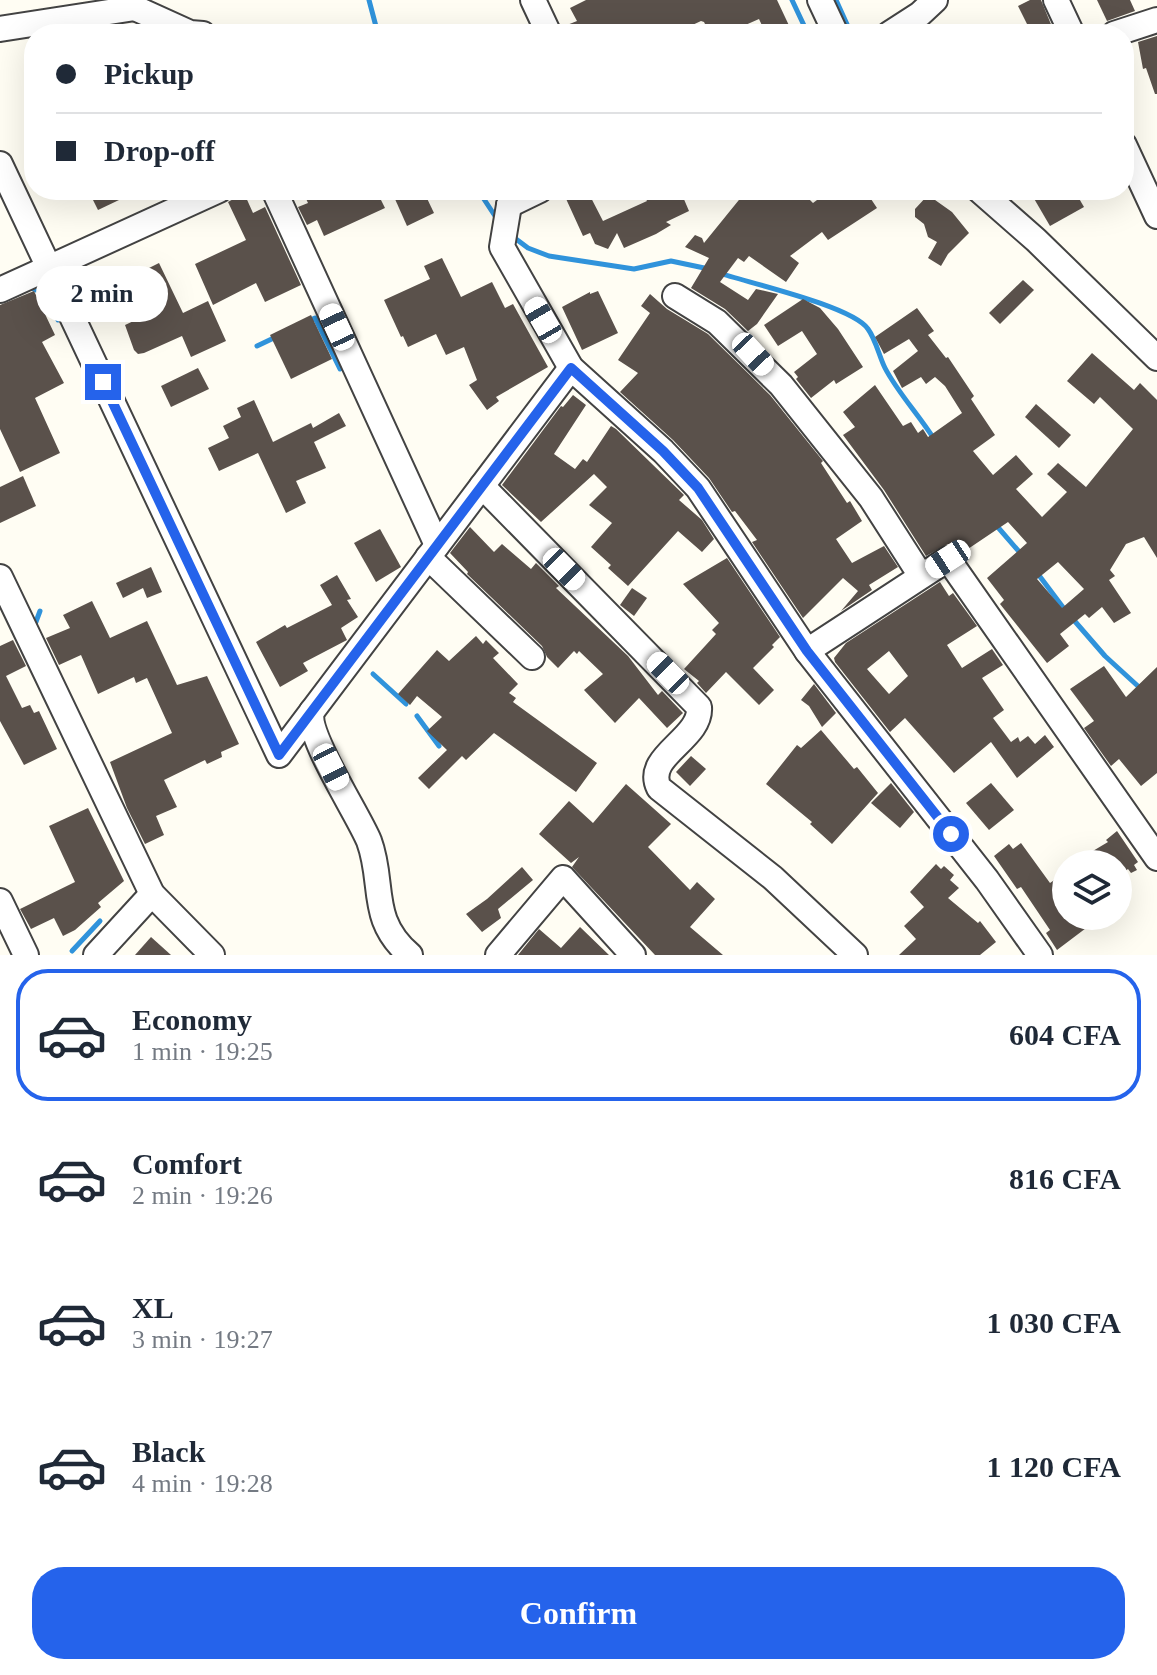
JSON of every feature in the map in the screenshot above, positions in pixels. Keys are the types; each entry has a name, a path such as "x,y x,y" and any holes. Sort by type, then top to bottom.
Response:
{"street":[{"path":"533,0 544,24"},
{"path":"820,0 828,24"},
{"path":"1056,0 1067,24"},
{"path":"27,24 134,4 173,24"},
{"path":"901,24 923,5"},
{"path":"1134,27 1157,20"},
{"path":"0,29 24,25"},
{"path":"0,164 279,755 571,368"},
{"path":"1134,167 1157,216"},
{"path":"0,290 197,200"},
{"path":"278,200 432,551 532,657"},
{"path":"502,200 502,247 571,368 663,451 698,488 807,651 987,880 1040,955"},
{"path":"990,200 1157,358"},
{"path":"675,296 717,322 781,385 871,498 921,576"},
{"path":"482,486 699,707 699,715 693,726 656,770 655,779 659,788 773,878 855,955"},
{"path":"807,651 948,559 1157,858"},
{"path":"0,577 9,619 152,894 212,955"},
{"path":"312,711 309,719 318,743 369,841 383,917 391,933 410,955"},
{"path":"498,955 563,878 633,955"},
{"path":"96,955 152,894"},
{"path":"0,901 26,955"}],"building":[{"path":"586,0 777,0 788,24 761,24 759,19 748,24 705,24 701,21 695,24 570,24 577,21 570,8"},
{"path":"1030,0 1041,0 1051,24 1027,24 1018,6"},
{"path":"1097,0 1130,0 1135,11 1107,21"},
{"path":"1157,36 1155,94 1146,68 1143,69 1138,42"},
{"path":"93,200 119,200 98,210"},
{"path":"247,200 253,213 265,207 301,285 265,302 256,283 213,305 195,264 246,240 228,202"},
{"path":"307,200 381,200 385,208 324,236 317,220 307,225 298,207 308,203"},
{"path":"395,200 428,200 434,213 407,226"},
{"path":"567,200 592,200 603,221 646,200 684,200 689,211 666,222 671,225 656,234 624,248 617,233 608,249 595,244 590,233 583,236"},
{"path":"739,200 810,200 813,203 817,200 872,200 877,208 828,240 822,232 790,256 799,263 786,282 749,256 744,262 738,258 720,282 748,300 756,289 778,294 757,324 748,331 725,309 691,288 709,258 685,247 695,235 702,238 704,243"},
{"path":"923,200 935,200 952,212 969,233 948,254 941,266 928,258 937,242 928,237 924,224 915,217 915,209"},
{"path":"1035,200 1080,200 1084,207 1050,226"},
{"path":"442,258 461,297 492,282 505,308 513,304 548,367 496,397 499,401 487,410 469,385 477,380 464,347 446,355 436,334 408,347 384,300 430,279 424,266"},
{"path":"159,263 183,313 208,301 226,341 191,357 182,336 144,353 138,354 134,350 125,325 140,318 123,281"},
{"path":"1023,280 1034,290 1000,324 989,313"},
{"path":"34,291 55,335 42,342 64,383 35,398 60,453 20,472 0,429 0,305"},
{"path":"598,291 618,333 582,350 562,307"},
{"path":"650,294 667,309 708,334 770,395 823,461 821,463 847,503 850,501 862,521 836,539 852,563 884,546 898,567 869,585 872,590 841,611 858,591 843,578 803,618 752,542 757,540 735,511 732,512 709,478 620,392 638,373 618,360 650,313 641,306"},
{"path":"803,299 820,308 863,367 836,384 834,380 811,398 794,372 817,354 802,331 778,346 764,325"},
{"path":"917,308 934,331 928,335 948,357 995,435 973,451 993,475 1016,455 1033,474 1016,489 1042,517 1067,492 1047,474 1058,463 1086,487 1133,429 1100,397 1094,404 1067,381 1092,353 1134,390 1140,383 1157,400 1157,558 1144,537 1126,544 1110,570 1115,576 1109,580 1131,613 1114,623 1102,607 1089,618 1085,614 1060,634 1069,646 1047,663 1000,604 1004,600 987,578 1027,543 1008,522 962,553 948,544 926,556 884,490 843,435 855,427 843,412 875,385 903,426 911,422 918,433 923,429 928,437 962,413 945,386 935,377 926,384 921,377 902,388 893,371 918,351 909,339 884,354 875,337","holes":["1058,562 1084,589 1062,608 1037,579"]},
{"path":"311,315 332,359 291,379 270,335"},
{"path":"198,368 209,389 171,407 161,386"},
{"path":"573,395 586,405 554,454 575,469 583,459 587,462 611,426 616,429 684,495 679,500 702,520 714,539 702,552 678,531 628,586 591,547 612,523 589,505 607,487 594,474 541,522 502,485 561,406"},
{"path":"254,400 273,442 311,423 313,428 339,413 346,426 314,442 326,468 296,481 306,503 286,513 258,453 219,471 208,448 229,438 223,426 241,417 237,408"},
{"path":"1036,404 1071,435 1059,448 1025,417"},
{"path":"23,476 36,506 0,523 0,487"},
{"path":"470,527 494,552 502,544 531,569 536,563 559,586 556,588 628,656 658,695 662,691 683,713 667,728 639,698 615,723 584,690 603,674 579,651 577,654 574,651 558,668 547,657 542,646 467,574 450,553"},
{"path":"380,529 401,567 376,582 354,543"},
{"path":"727,558 780,637 753,668 774,690 759,705 726,672 706,693 697,683 699,681 684,669 716,634 712,630 719,623 683,584"},
{"path":"151,567 162,592 147,598 143,588 123,598 116,583"},
{"path":"337,575 358,617 341,628 347,640 303,663 308,671 280,687 256,642 285,625 287,628 332,605 320,585"},
{"path":"940,582 949,596 953,593 977,626 947,645 962,668 992,649 1003,665 982,678 1004,710 993,718 1011,742 1018,737 1020,742 1028,736 1035,744 1045,735 1054,747 1017,778 991,742 954,773 905,718 890,732 835,662 834,658 846,643","holes":["889,651 908,676 889,694 867,669"]},
{"path":"632,588 647,598 634,616 620,605"},
{"path":"92,601 110,638 147,621 177,685 207,676 239,744 221,752 222,757 207,764 205,760 164,780 177,807 156,816 164,835 145,844 127,808 110,762 172,733 147,678 136,683 134,677 98,694 81,655 59,665 46,638 70,628 63,615"},
{"path":"476,636 483,644 486,640 499,653 493,658 518,684 509,693 516,698 513,702 597,763 576,792 494,733 466,760 462,756 429,789 418,778 447,750 427,731 442,717 417,696 410,705 398,694 437,650 449,661"},
{"path":"13,640 26,666 6,676 22,708 30,705 34,713 39,711 57,749 24,765 0,721 0,646"},
{"path":"1104,666 1126,697 1157,667 1157,773 1141,786 1119,759 1111,766 1084,728 1094,721 1070,689"},
{"path":"814,684 836,713 822,727 809,706 801,700"},
{"path":"821,730 878,793 832,844 810,824 812,822 766,784 797,745 801,748"},
{"path":"691,756 706,769 690,786 676,772"},
{"path":"891,783 914,812 900,828 871,803"},
{"path":"991,783 1014,810 989,830 966,803"},
{"path":"626,784 671,824 648,847 690,890 697,882 715,899 690,927 723,955 655,955 572,867 579,857 571,863 539,834 569,801 593,823"},
{"path":"88,808 124,881 98,903 101,907 75,930 63,936 54,918 31,929 20,909 75,882 49,826"},
{"path":"1117,831 1130,850 1095,850 1108,842 1106,840"},
{"path":"1021,843 1050,883 1052,882 1052,930 1083,930 1057,950 1046,933 1050,930 1021,887 1017,889 994,856 1009,844 1013,849"},
{"path":"1132,853 1138,862 1134,865 1137,870 1132,872"},
{"path":"936,864 941,869 944,866 954,875 950,880 959,888 948,898 978,923 980,921 996,942 980,955 899,955 916,939 904,926 924,907 910,892"},
{"path":"522,867 533,880 498,909 501,918 482,932 466,914"},
{"path":"580,927 609,955 518,955 539,929 561,948"},
{"path":"151,937 171,955 135,955"}],"waterway":[{"path":"369,0 375,24"},
{"path":"792,0 803,24"},
{"path":"836,0 847,24"},
{"path":"485,200 497,219"},
{"path":"512,236 528,248 549,256 634,269 671,261 709,269"},
{"path":"70,289 71,275 78,265"},
{"path":"719,273 799,296 858,320 871,333 890,377 934,439"},
{"path":"26,286 46,294 58,320"},
{"path":"308,321 315,318 340,369"},
{"path":"257,346 278,336"},
{"path":"996,525 1021,554"},
{"path":"1038,574 1065,610"},
{"path":"34,627 40,611"},
{"path":"1072,618 1105,656 1140,688"},
{"path":"373,674 406,704"},
{"path":"417,716 439,746"},
{"path":"72,951 100,921"}],"route":[{"path":"103,382 279,755 571,368 663,451 698,488 807,651 951,834"}]}
